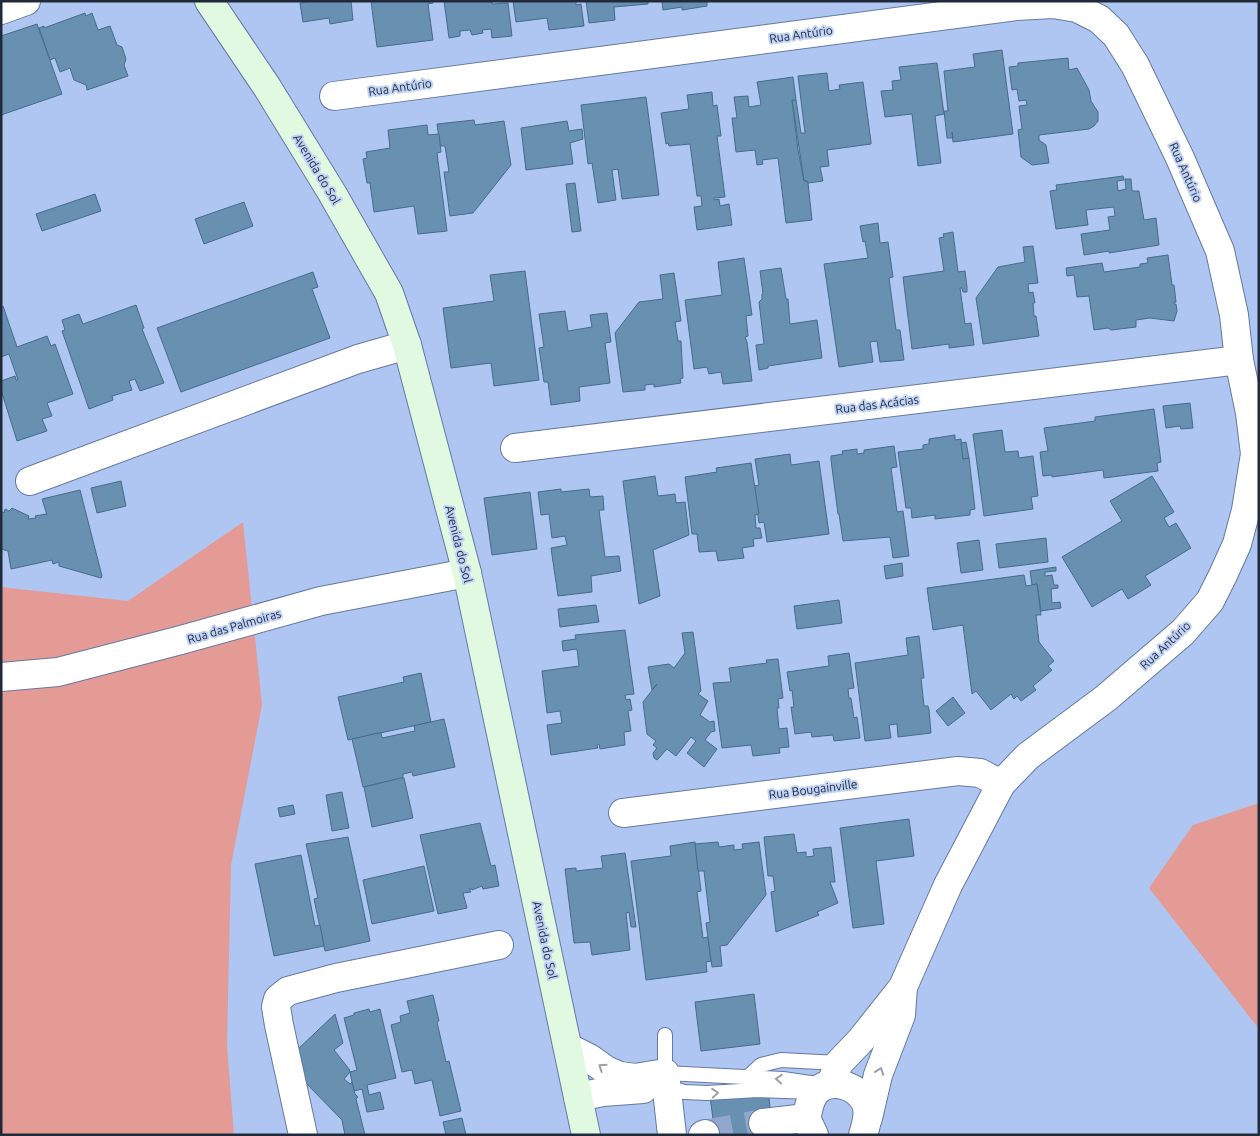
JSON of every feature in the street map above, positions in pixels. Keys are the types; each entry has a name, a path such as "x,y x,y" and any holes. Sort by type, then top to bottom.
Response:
{"street":[{"path":"1,10 26,1"},
{"name":"Avenida do Sol","path":"209,1 266,87 332,193 389,293 407,345 467,573 586,1135"},
{"name":"Rua Antúrio","path":"334,96 1017,6 1053,4 1077,8 1098,19 1116,35 1135,65 1180,158 1220,251 1234,315 1239,360 1250,413 1255,454 1246,510 1237,544 1210,601 1182,632 1106,698 1028,756 1001,784 948,884 903,987"},
{"path":"30,481 358,359 407,345"},
{"name":"Rua das Acácias","path":"515,448 1239,360"},
{"name":"Rua das Palmoiras","path":"1,678 58,672 321,601 467,573"},
{"name":"Rua Bougainville","path":"623,812 958,771 980,773 1001,784"},
{"path":"303,1135 279,1025 276,1007 278,999 288,992 336,978 499,945"},
{"path":"763,1123 810,1126 812,1098 829,1081 903,987"},
{"path":"864,1129 878,1075 901,1015 903,987"},
{"path":"569,1048 620,1076 666,1080"},
{"path":"578,1097 666,1080"},
{"path":"666,1080 672,1135"},
{"path":"829,1081 847,1086 859,1093 866,1105 864,1129"}],"lane":[{"path":"665,1035 666,1080"},
{"path":"748,1077 761,1065 781,1060 829,1081"},
{"path":"666,1080 748,1077 829,1081"},
{"path":"666,1080 684,1092 707,1093 758,1090 829,1081"}],"shaded area":[{"path":"243,522 262,705 231,865 227,1045 234,1135 1,1135 1,587 128,601"},
{"path":"1259,803 1259,1029 1149,888 1193,825"}],"building":[{"path":"310,1 351,1 353,20 330,24 329,18 303,22 300,3"},
{"path":"371,1 433,1 433,3 428,4 433,40 377,47"},
{"path":"444,1 508,3 512,36 492,38 491,29 482,30 483,33 472,35 470,30 460,31 460,36 449,38"},
{"path":"513,1 576,1 576,5 581,4 584,26 549,30 547,18 516,22"},
{"path":"586,1 648,1 648,4 614,7 615,20 589,23"},
{"path":"662,1 707,1 707,6 682,10 682,7 663,10"},
{"path":"85,13 86,16 92,13 98,30 110,26 117,45 122,47 126,59 124,65 128,76 87,90 86,85 74,80 70,68 60,72 55,58 50,60 39,28 44,26 44,28"},
{"path":"37,24 62,94 1,115 1,36"},
{"path":"1002,50 1013,134 953,142 953,138 947,138 944,111 948,111 944,71 975,67 973,54"},
{"path":"1068,58 1069,70 1077,68 1089,90 1091,101 1098,112 1098,121 1089,129 1039,135 1039,140 1046,145 1049,163 1032,165 1021,157 1018,130 1022,129 1019,106 1027,105 1026,100 1019,101 1017,89 1012,90 1009,67 1018,66 1018,63"},
{"path":"937,63 944,114 935,116 941,163 918,166 912,114 885,117 881,91 893,90 892,81 901,80 899,67"},
{"path":"827,73 829,91 840,89 839,85 863,82 871,144 827,150 829,166 820,167 823,181 808,183 804,181 792,100 796,100 801,133 805,133 798,76"},
{"path":"793,77 796,100 792,100 798,150 804,181 808,183 812,220 786,223 778,158 762,160 763,164 757,165 755,150 736,152 732,118 737,118 734,97 748,96 749,107 761,105 757,82"},
{"path":"712,92 713,106 717,105 721,136 717,136 725,197 714,198 714,200 719,199 720,206 729,204 732,225 697,230 694,207 702,206 701,196 697,196 690,144 669,146 668,143 666,144 661,113 689,109 687,95"},
{"path":"646,97 659,195 622,199 618,169 612,170 616,200 598,203 592,163 588,164 581,105"},
{"path":"474,120 475,125 504,121 511,165 473,213 450,216 444,172 449,172 445,146 440,146 437,124"},
{"path":"567,121 569,131 582,129 583,139 570,143 573,164 526,170 521,128"},
{"path":"427,125 428,135 439,134 441,152 437,153 447,231 418,234 414,206 374,212 370,183 367,183 363,159 367,158 366,152 390,148 388,130"},
{"path":"1123,176 1124,180 1117,181 1118,191 1126,189 1125,179 1131,179 1132,191 1139,191 1144,220 1156,218 1159,245 1084,255 1081,234 1110,230 1108,217 1115,216 1114,207 1086,210 1088,225 1056,229 1050,191 1057,190 1056,185"},
{"path":"575,183 581,231 572,232 566,184"},
{"path":"95,194 101,211 42,231 36,214"},
{"path":"244,202 253,226 204,244 195,219"},
{"path":"878,223 880,243 888,242 893,277 889,278 896,330 900,330 904,360 880,362 877,341 870,342 873,362 839,367 824,264 868,258 860,226"},
{"path":"953,232 958,272 965,271 967,292 963,292 962,288 960,288 965,324 971,323 974,345 949,348 949,344 912,349 903,277 944,271 939,238 944,237 943,234"},
{"path":"1033,246 1038,283 1028,284 1029,293 1033,292 1035,303 1033,303 1034,316 1036,316 1039,336 983,344 976,298 998,267 1025,262 1023,247"},
{"path":"1168,255 1172,285 1174,285 1176,302 1174,304 1176,304 1177,311 1174,321 1150,318 1136,320 1136,327 1094,330 1089,296 1077,297 1074,275 1067,276 1066,268 1102,263 1104,272 1140,267 1140,264 1148,263 1147,258"},
{"path":"744,258 752,315 746,316 748,336 745,337 752,381 723,384 721,372 709,374 707,367 694,369 685,300 722,295 718,262"},
{"path":"781,268 786,299 788,299 790,324 817,320 822,358 768,366 768,368 759,370 756,345 764,344 759,302 763,294 760,271"},
{"path":"525,271 539,380 494,386 491,363 451,368 443,308 494,301 490,275"},
{"path":"313,272 318,287 312,289 330,338 181,392 157,328"},
{"path":"674,273 681,321 675,322 678,341 681,341 683,378 680,379 681,383 654,387 654,384 645,385 645,390 623,392 615,333 639,302 663,299 660,275"},
{"path":"136,305 144,328 142,329 164,383 140,391 135,379 129,381 132,390 112,396 113,400 89,409 62,331 65,330 62,320 79,314 83,324"},
{"path":"3,306 17,347 47,336 51,346 55,344 73,394 47,403 52,416 42,419 47,431 17,441 1,390 1,381 15,376 16,380 18,380 9,354 1,357 1,307"},
{"path":"565,311 568,331 592,327 590,315 607,313 611,342 605,343 610,383 579,387 580,401 551,405 548,382 544,382 539,348 544,347 539,314"},
{"path":"1190,403 1193,428 1181,429 1180,426 1166,428 1163,406"},
{"path":"1154,409 1161,462 1157,463 1158,471 1104,478 1103,470 1052,477 1052,475 1043,476 1040,452 1048,451 1044,428 1095,421 1095,417"},
{"path":"1002,430 1005,452 1018,451 1019,458 1033,456 1038,496 1031,497 1033,509 984,516 973,434"},
{"path":"955,435 955,440 961,439 963,459 969,458 975,509 970,510 970,515 935,519 935,515 912,518 911,508 906,508 898,452 923,449 923,445 929,444 929,439"},
{"path":"966,442 969,458 963,459 961,443"},
{"path":"894,446 897,467 891,468 897,512 903,511 909,556 893,558 890,537 843,541 831,456 843,454 842,451 857,449 857,454 864,453 864,450"},
{"path":"790,454 791,465 819,461 829,534 767,542 764,522 759,523 754,486 759,485 755,459"},
{"path":"751,463 759,514 755,515 756,528 760,528 762,538 753,539 754,546 742,548 744,558 718,561 716,551 699,552 697,534 692,534 685,477 717,472 716,468"},
{"path":"655,476 658,496 675,494 676,503 685,502 689,535 653,550 660,596 639,604 623,481"},
{"path":"1152,476 1174,512 1164,518 1169,527 1176,523 1191,548 1145,576 1151,585 1135,595 1128,599 1122,589 1092,607 1062,557 1122,521 1110,501"},
{"path":"121,481 126,506 97,513 91,488"},
{"path":"561,489 561,492 589,489 590,497 603,496 604,510 599,510 605,557 619,556 621,571 591,576 592,592 558,596 551,548 567,545 565,536 552,538 549,514 541,515 538,492"},
{"path":"80,490 101,578 59,566 59,562 53,564 52,560 11,569 8,551 1,549 1,511 4,513 5,509 9,511 12,508 29,516 28,519 36,518 35,516 47,515 42,499"},
{"path":"530,492 537,549 492,555 484,498"},
{"path":"1046,538 1048,562 999,568 996,544"},
{"path":"979,540 983,570 961,573 957,543"},
{"path":"902,563 903,576 886,579 884,566"},
{"path":"1056,567 1056,571 1045,572 1045,576 1052,575 1054,585 1058,585 1058,588 1051,589 1052,603 1060,602 1061,608 1041,611 1037,584 1032,585 1030,571"},
{"path":"1024,575 1026,586 1037,584 1041,615 1036,615 1039,642 1054,661 1048,666 1052,670 1033,686 1036,690 1021,701 1017,696 1014,699 1011,694 991,710 976,691 972,694 963,625 933,630 927,588"},
{"path":"839,600 842,623 797,629 794,606"},
{"path":"596,605 599,622 560,627 558,609"},
{"path":"625,630 634,694 625,695 626,700 630,699 632,710 628,711 631,731 624,732 625,745 600,749 599,744 597,745 598,748 551,755 547,725 562,723 560,711 547,713 542,671 579,666 577,649 563,651 562,641 576,639 575,635"},
{"path":"693,632 701,691 698,694 708,701 700,715 710,722 714,721 715,731 711,732 705,740 717,749 704,767 687,753 696,741 691,737 676,756 667,749 657,760 654,758 653,753 657,748 653,745 656,741 647,734 643,702 657,684 652,690 648,667 669,664 674,668 685,653 682,633"},
{"path":"919,636 924,678 921,678 924,706 928,706 931,733 898,737 897,724 889,725 891,738 865,741 855,663 908,655 906,638"},
{"path":"849,653 854,688 848,689 849,698 851,698 854,718 857,717 860,738 834,741 833,735 812,737 811,732 795,734 791,707 794,707 792,690 790,691 787,672 829,666 828,656"},
{"path":"778,659 783,698 778,699 779,729 787,728 789,747 779,748 780,753 753,756 751,745 722,748 713,683 731,682 729,668 767,663 766,660"},
{"path":"421,673 431,722 348,740 338,697 404,682 403,677"},
{"path":"953,697 965,713 948,726 936,711"},
{"path":"444,719 455,767 413,776 412,772 403,774 403,778 363,787 352,739 378,733 381,733 382,738 415,731 414,726"},
{"path":"404,778 413,818 372,827 364,787"},
{"path":"342,792 349,828 332,831 326,795"},
{"path":"293,805 295,814 280,817 278,808"},
{"path":"909,819 914,856 876,861 884,924 853,928 840,828"},
{"path":"480,823 491,866 495,865 499,886 483,889 482,886 472,890 469,889 471,892 463,893 467,908 438,914 420,835"},
{"path":"794,834 797,853 806,852 806,857 814,856 813,849 831,847 835,882 830,882 838,903 817,912 819,915 776,932 771,892 775,891 773,876 768,876 764,837"},
{"path":"348,837 370,941 325,951 314,899 318,898 306,844"},
{"path":"695,842 701,891 697,892 703,938 708,937 711,961 706,962 707,972 646,980 631,861 671,856 670,846"},
{"path":"718,842 719,847 734,845 734,850 743,849 742,844 759,842 766,895 727,945 720,946 722,966 712,967 706,923 710,922 704,871 698,871 695,844"},
{"path":"625,853 636,927 631,927 629,912 626,913 630,950 592,955 590,942 574,943 565,869 576,868 576,871 603,868 601,856"},
{"path":"301,855 315,926 320,925 324,946 274,956 255,864"},
{"path":"424,866 434,911 372,924 363,880"},
{"path":"754,994 760,1044 701,1051 695,1002"},
{"path":"433,995 446,1062 449,1061 461,1111 440,1116 432,1080 415,1084 412,1070 402,1072 391,1025 401,1022 400,1016 410,1013 407,1001"},
{"path":"369,1009 370,1012 380,1009 396,1078 367,1085 369,1095 380,1092 384,1109 367,1112 362,1089 354,1091 350,1072 357,1070 344,1018"},
{"path":"335,1014 343,1043 334,1050 349,1069 350,1072 344,1079 350,1084 352,1082 355,1094 358,1097 356,1099 365,1135 345,1135 342,1120 304,1081 296,1051"},
{"path":"768,1089 773,1135 715,1135 710,1096"},
{"path":"462,1118 466,1135 446,1135 443,1122"}],"tunnel":[{"path":"705,1134 763,1123"}]}
